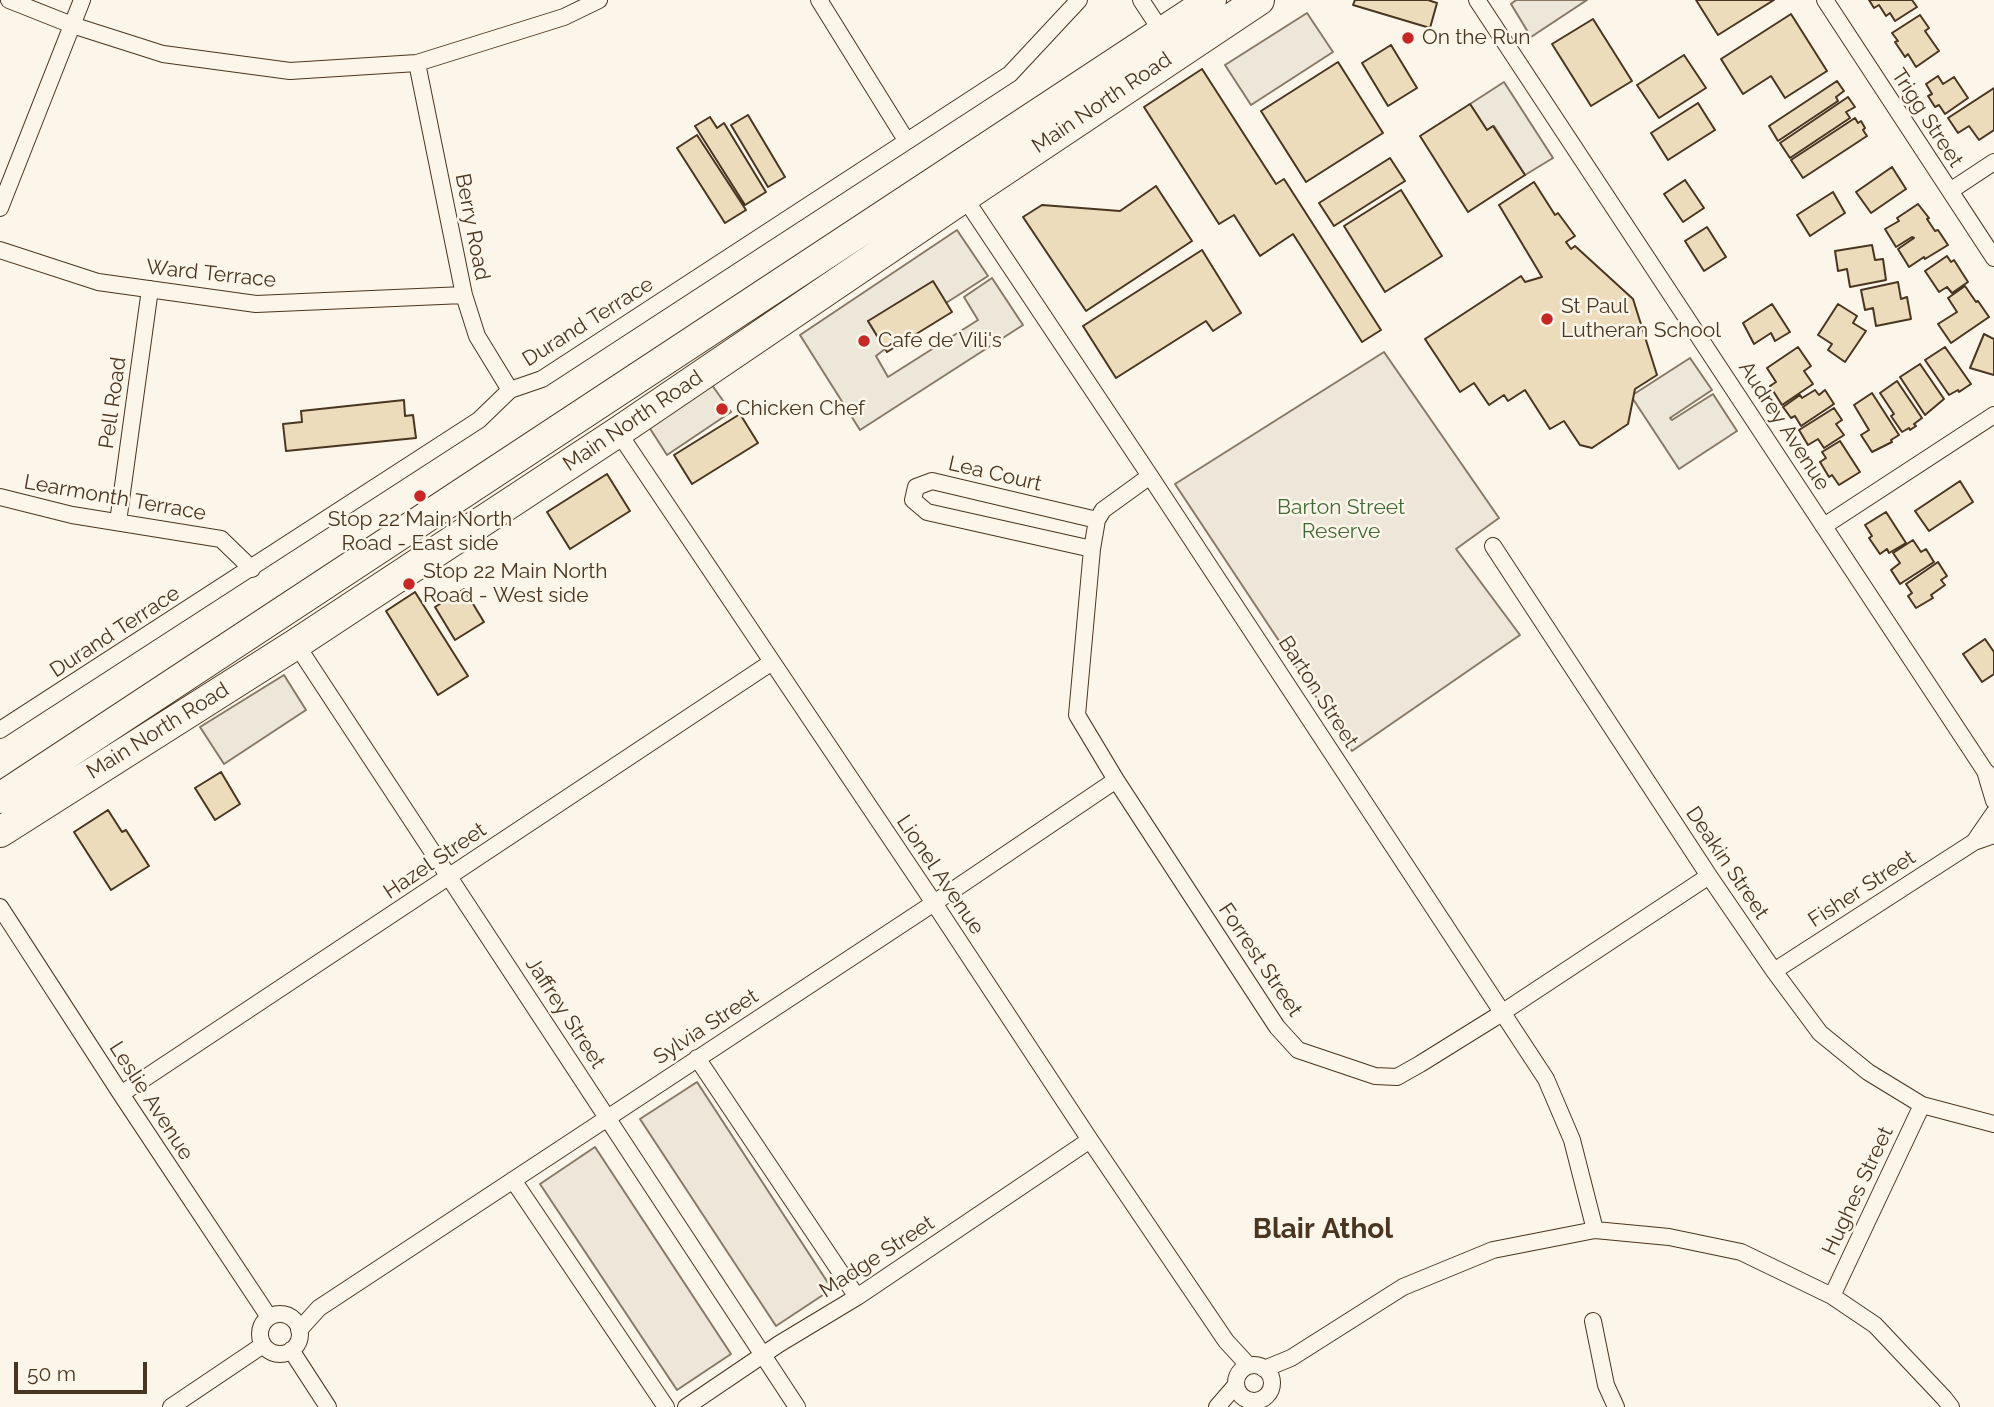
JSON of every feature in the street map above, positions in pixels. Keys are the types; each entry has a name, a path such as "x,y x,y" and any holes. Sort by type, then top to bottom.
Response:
{"highway":[{"name":"Main North Road","path":"0,832 296,644 618,432 964,197 1169,43 1211,0"},
{"name":"Main North Road","path":"0,798 277,615 1169,43 1259,0"},
{"path":"277,615 296,644"}],"street":[{"path":"9,0 72,25 163,54 290,71 417,63 564,17 599,0"},
{"path":"0,208 82,0"},
{"path":"819,0 906,140"},
{"name":"Durand Terrace","path":"0,730 479,420 510,390 542,379 1010,74 1079,0"},
{"path":"1141,0 1169,43"},
{"name":"Audrey Avenue","path":"1477,0 1989,775 1994,801"},
{"name":"Trigg Street","path":"1825,0 1994,258"},
{"name":"Berry Road","path":"417,63 464,295 477,337 510,390"},
{"path":"1950,191 1994,162"},
{"name":"Barton Street","path":"964,197 1546,1079 1572,1140 1595,1230"},
{"name":"Ward Terrace","path":"0,250 98,282 256,304 464,295"},
{"name":"Pell Road","path":"118,522 150,289"},
{"path":"1824,526 1994,415"},
{"name":"Lionel Avenue","path":"618,432 1256,1389"},
{"path":"1097,520 1103,510 1150,476"},
{"name":"Lea Court","path":"1092,549 927,512 913,500 916,487 932,481 1097,520"},
{"name":"Learmonth Terrace","path":"0,497 72,514 221,539 252,569"},
{"name":"Forrest Street","path":"1097,520 1077,715 1116,780 1277,1027 1298,1050 1375,1076 1397,1077 1709,876"},
{"name":"Deakin Street","path":"1493,546 1709,876 1820,1033 1868,1072 1922,1105 1994,1124"},
{"name":"Jaffrey Street","path":"296,644 797,1407"},
{"name":"Hazel Street","path":"121,1094 772,662"},
{"name":"Sylvia Street","path":"299,1330 319,1308 1116,780"},
{"name":"Fisher Street","path":"1974,842 1994,813"},
{"name":"Fisher Street","path":"1774,971 1974,842 1994,835"},
{"name":"Leslie Avenue","path":"0,907 269,1317"},
{"path":"697,1058 857,1297"},
{"name":"Hughes Street","path":"1832,1296 1922,1105"},
{"name":"Madge Street","path":"686,1407 857,1297 1090,1140"},
{"path":"513,1180 666,1407"},
{"path":"1227,1407 1256,1389 1291,1358 1403,1287 1493,1250 1595,1230 1670,1237 1741,1252 1832,1296 1875,1325 1951,1407"},
{"name":"Sylvia Street","path":"288,1315 319,1308"},
{"path":"275,1314 288,1315 293,1319 299,1330 298,1341 291,1350 273,1353 263,1345 260,1333 264,1321 269,1317 275,1314"},
{"path":"1593,1321 1606,1385 1616,1407"},
{"path":"171,1407 263,1345"},
{"path":"291,1350 328,1407"},
{"path":"1217,1407 1256,1389"}],"green space":[{"name":"Barton Street Reserve","path":"1384,352 1499,518 1456,549 1520,635 1352,751 1175,484"},
{"path":"697,1082 832,1289 776,1326 640,1119"},
{"path":"595,1147 731,1354 677,1390 540,1184"}],"shaded area":[{"path":"1516,0 1587,0 1531,37 1511,4"},
{"path":"1307,13 1333,52 1251,105 1225,65"},
{"path":"1504,82 1553,158 1525,175 1494,126 1487,130 1470,104"},
{"path":"957,230 988,276 946,303 868,321 885,349 876,356 888,377 978,320 964,297 992,278 1023,325 860,430 800,335"},
{"path":"1690,358 1712,390 1670,418 1672,420 1713,394 1737,431 1679,469 1631,396"},
{"path":"712,385 731,412 667,455 649,427"},
{"path":"284,675 306,710 224,764 200,727"}],"building":[{"path":"1355,0 1428,0 1437,3 1430,28 1353,5"},
{"path":"1696,0 1774,0 1718,35"},
{"path":"1869,0 1912,0 1917,7 1895,21 1890,13 1886,16 1879,5 1874,8"},
{"path":"1791,14 1827,71 1785,98 1771,76 1743,94 1721,59"},
{"path":"1920,15 1929,28 1925,31 1939,51 1916,67 1908,54 1905,57 1892,33"},
{"path":"1593,19 1632,81 1591,106 1552,44"},
{"path":"1391,45 1417,88 1388,106 1362,63"},
{"path":"1684,55 1706,88 1659,118 1637,85"},
{"path":"1338,62 1383,133 1306,182 1261,111"},
{"path":"1202,69 1276,184 1284,179 1381,330 1362,342 1293,234 1260,256 1234,215 1219,224 1144,107"},
{"path":"1938,76 1943,84 1954,77 1968,98 1945,114 1939,105 1935,107 1928,96 1932,94 1926,84"},
{"path":"1837,81 1844,91 1836,97 1838,101 1778,141 1769,126"},
{"path":"1994,88 1994,130 1979,140 1969,126 1958,133 1948,118"},
{"path":"1848,97 1855,107 1846,112 1850,118 1790,158 1780,143"},
{"path":"1698,103 1715,130 1668,160 1651,133"},
{"path":"1470,104 1487,130 1493,126 1525,175 1468,212 1420,136"},
{"path":"748,115 785,177 768,187 731,125"},
{"path":"710,117 717,128 724,123 766,192 745,205 695,126"},
{"path":"1855,118 1858,123 1861,121 1867,136 1803,178 1791,160"},
{"path":"697,135 746,210 725,223 677,148"},
{"path":"1390,158 1405,181 1334,226 1319,203"},
{"path":"1892,167 1906,189 1871,213 1856,192"},
{"path":"1685,180 1704,208 1683,222 1664,194"},
{"name":"St Paul Lutheran School","path":"1534,182 1555,215 1558,213 1575,236 1566,242 1571,249 1575,246 1633,299 1657,375 1635,389 1628,424 1592,448 1580,445 1564,421 1550,429 1525,390 1508,401 1504,395 1489,405 1474,383 1460,392 1425,339 1521,276 1525,282 1542,277 1499,205"},
{"path":"1156,186 1192,241 1086,311 1023,217 1042,205 1120,211"},
{"path":"1401,190 1442,256 1385,292 1344,226"},
{"path":"1833,192 1845,213 1810,236 1797,215"},
{"path":"1918,204 1935,231 1938,230 1948,245 1909,267 1898,249 1914,238 1896,247 1885,229"},
{"path":"1707,227 1726,257 1704,271 1685,241"},
{"path":"1872,245 1875,260 1883,259 1886,280 1850,287 1847,269 1838,271 1835,251"},
{"path":"1202,250 1241,313 1213,331 1206,321 1116,378 1083,326"},
{"path":"1947,256 1951,262 1954,260 1968,282 1952,293 1947,287 1939,292 1925,271"},
{"path":"933,281 952,312 887,352 868,321"},
{"path":"1898,282 1901,299 1907,297 1911,319 1876,326 1873,308 1865,310 1861,290"},
{"path":"1965,286 1989,317 1951,343 1938,324 1957,312 1948,298"},
{"path":"1772,304 1790,332 1775,341 1771,333 1754,344 1743,323"},
{"path":"1838,304 1857,316 1853,323 1866,331 1845,362 1828,350 1832,344 1818,335"},
{"path":"1984,334 1994,339 1994,375 1970,368"},
{"path":"1798,347 1811,366 1804,371 1813,384 1782,405 1770,386 1776,382 1767,368"},
{"path":"1945,347 1971,384 1949,395 1925,360"},
{"path":"1920,364 1944,399 1925,415 1900,377"},
{"path":"1897,381 1922,418 1914,424 1916,426 1902,432 1880,393"},
{"path":"1815,390 1819,395 1825,390 1834,404 1801,426 1795,416 1791,418 1783,407 1800,395 1802,398"},
{"path":"1872,393 1899,435 1891,440 1892,442 1872,452 1861,435 1869,430 1854,405"},
{"path":"404,400 405,416 413,415 416,438 286,451 283,424 302,422 301,411"},
{"path":"1834,408 1842,420 1836,424 1844,435 1824,448 1818,439 1808,445 1799,430"},
{"path":"740,414 758,443 692,484 674,455"},
{"path":"1840,441 1860,472 1839,485 1832,475 1829,477 1820,462 1826,458 1822,452"},
{"path":"607,474 630,511 570,549 547,512"},
{"path":"1960,481 1973,502 1929,531 1915,511"},
{"path":"1886,512 1906,543 1889,553 1887,549 1880,554 1869,538 1872,536 1865,525"},
{"path":"1913,540 1921,552 1926,549 1934,562 1900,584 1891,570 1900,563 1893,553"},
{"path":"1938,562 1947,576 1941,580 1945,585 1931,595 1933,598 1916,608 1908,596 1912,593 1906,584"},
{"path":"464,589 484,622 455,640 435,607"},
{"path":"415,592 468,676 438,695 386,611"},
{"path":"1985,639 1994,652 1994,674 1982,682 1963,654"},
{"path":"221,772 240,804 215,820 195,788"},
{"path":"108,810 122,832 126,830 149,866 111,890 74,832"}],"place":[{"name":"On the Run","path":"1408,38"},
{"name":"St Paul Lutheran School","path":"1547,319"},
{"name":"Cafe de Vili's","path":"864,341"},
{"name":"Chicken Chef","path":"722,409"},
{"name":"Stop 22 Main North Road - East side","path":"420,496"},
{"name":"Stop 22 Main North Road - West side","path":"409,584"}],"district":[{"name":"Blair Athol","path":"1323,1230"}]}
